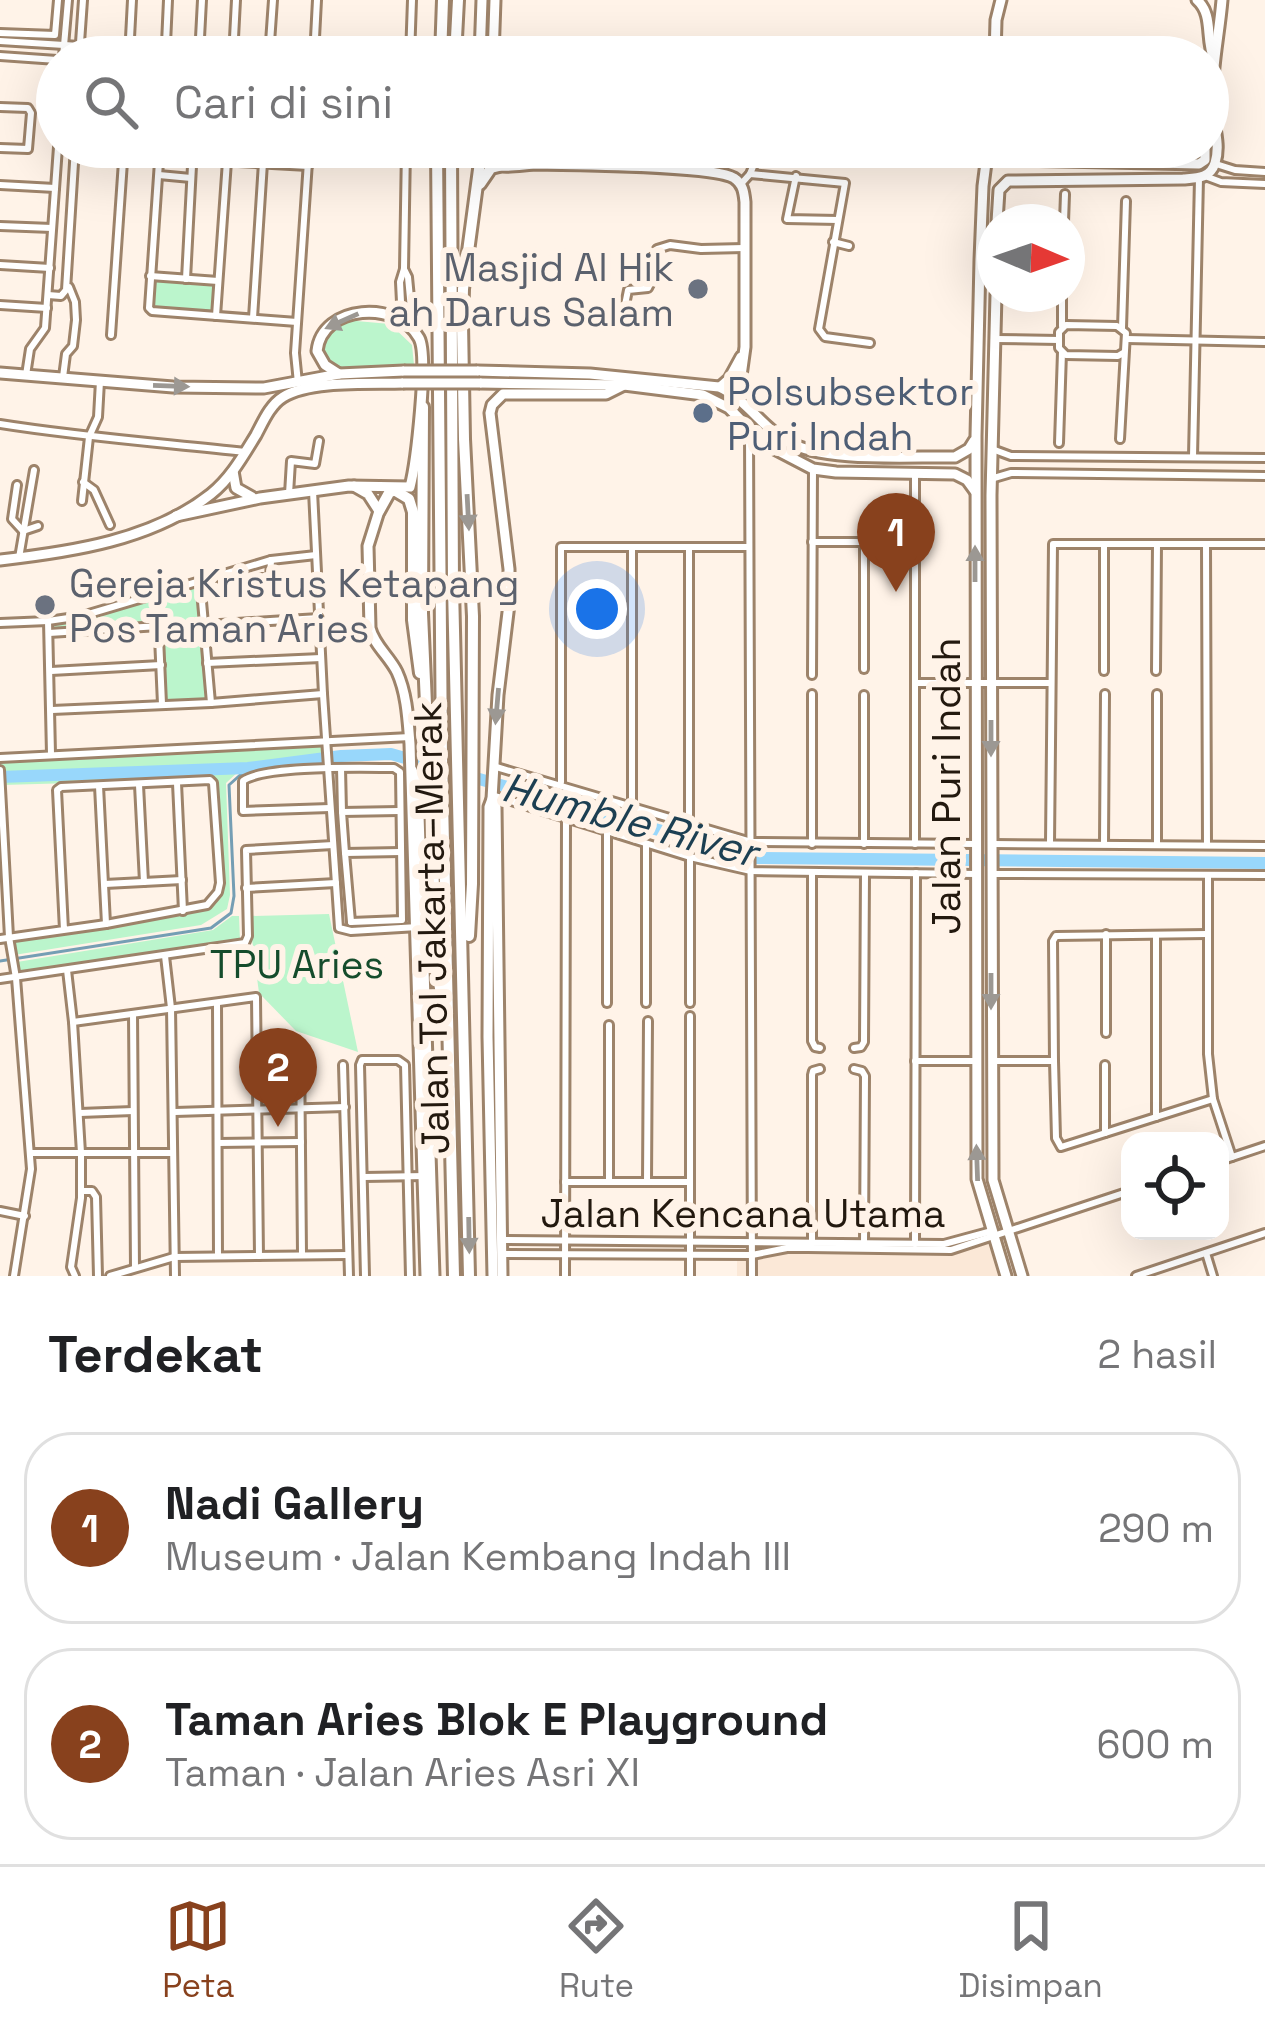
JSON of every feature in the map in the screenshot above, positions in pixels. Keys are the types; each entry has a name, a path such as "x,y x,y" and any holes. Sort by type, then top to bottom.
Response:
{"highway":[{"path":"441,36 443,0"},
{"path":"456,36 458,0"},
{"name":"Jalan Tol Jakarta–Merak","path":"437,168 439,989 448,1007 454,1276"},
{"name":"Jalan Tol Jakarta–Merak","path":"451,168 453,587 470,1276"},
{"path":"463,957 470,921 473,600 461,323 480,168"},
{"path":"478,186 491,168"},
{"path":"422,406 422,613 429,746 438,798"},
{"path":"380,511 389,493 398,490 409,499 413,512 413,620 428,712"}],"main road":[{"path":"481,36 482,0"},
{"path":"494,36 495,0"},
{"path":"996,36 998,0"},
{"path":"1197,0 1206,10 1208,36"},
{"path":"1219,36 1222,0"},
{"path":"482,15 494,15"},
{"path":"635,168 696,170 730,176 741,184 746,202 745,346 738,398"},
{"name":"Jalan Puri Indah","path":"987,168 975,491 976,1179 1006,1276"},
{"path":"1097,168 1106,180"},
{"path":"998,204 1002,185 1019,179 1202,177 1207,168"},
{"name":"Jalan Puri Indah","path":"996,312 993,1187 1022,1276"},
{"path":"0,560 106,544 176,516 260,498 354,486 410,487 422,406 423,347 412,330 384,315 343,317 328,324 318,341 318,354 325,365 339,374"},
{"path":"719,387 735,371 745,346"},
{"path":"176,516 215,491 233,471 282,398 304,390 404,377 477,371 590,374 719,387 784,440 827,455 963,454 976,436"},
{"path":"0,373 172,387 292,384 339,374 624,385 712,398 813,474 962,476 975,491"},
{"path":"498,1276 496,807 492,795 509,568 490,413 503,394 512,392 606,394 624,385"},
{"path":"242,387 262,394 268,413"},
{"path":"826,472 835,464 827,455"},
{"path":"931,457 937,465 931,473"},
{"path":"233,471 238,490 260,498"},
{"path":"354,486 380,511 368,546 371,637 402,685 410,740 411,926 430,1276"}],"street":[{"path":"0,37 55,35 58,0"},
{"path":"65,36 68,0"},
{"path":"81,36 83,0"},
{"path":"130,36 133,0"},
{"path":"167,36 169,0"},
{"path":"200,36 202,0"},
{"path":"234,36 236,0"},
{"path":"270,36 273,0"},
{"path":"315,36 316,0"},
{"path":"411,36 412,0"},
{"path":"0,37 36,42"},
{"path":"0,56 36,58"},
{"path":"0,107 31,112 28,149 0,148"},
{"path":"26,375 30,348 44,332 56,168"},
{"path":"48,296 65,294 74,168"},
{"path":"112,335 123,168"},
{"path":"159,168 149,308 297,322"},
{"path":"186,279 192,168"},
{"path":"216,316 226,168"},
{"path":"253,318 262,168"},
{"path":"292,384 308,168"},
{"path":"402,322 406,168"},
{"path":"741,184 752,168"},
{"path":"1229,168 1265,172"},
{"path":"750,173 845,184 819,329 825,337 870,343"},
{"path":"158,175 191,178"},
{"path":"796,176 787,219 838,220"},
{"path":"1193,457 1202,177 1265,184"},
{"path":"0,185 55,188"},
{"path":"1065,194 1065,204"},
{"path":"1120,439 1126,201"},
{"path":"0,226 52,228"},
{"path":"833,242 849,246"},
{"path":"626,305 628,290 651,284 657,249 670,245 744,248"},
{"path":"0,266 50,268"},
{"path":"404,268 409,277 412,330"},
{"path":"150,276 218,281"},
{"path":"63,378 76,320 74,295 67,284"},
{"path":"0,305 47,308"},
{"path":"1060,443 1062,312"},
{"path":"1062,327 1122,328"},
{"path":"995,339 1058,340"},
{"path":"1126,339 1265,341"},
{"path":"1062,352 1123,353"},
{"path":"82,501 100,381"},
{"path":"0,424 245,452"},
{"path":"749,430 752,1276"},
{"path":"289,494 291,461 315,464 319,441"},
{"path":"992,449 1011,456 1265,458"},
{"path":"19,558 34,470"},
{"path":"914,844 915,473"},
{"path":"992,481 1011,473 1265,476"},
{"path":"812,675 813,474"},
{"path":"83,482 94,490 110,525"},
{"path":"17,485 12,518 23,531"},
{"path":"313,491 339,925 351,932 411,926"},
{"path":"23,531 38,526"},
{"path":"812,542 915,542"},
{"path":"864,542 864,669"},
{"path":"1050,844 1053,544 1265,544"},
{"path":"1104,544 1104,671"},
{"path":"1156,671 1157,544"},
{"path":"1206,544 1207,845"},
{"path":"561,784 562,547 748,547"},
{"path":"632,547 632,806"},
{"path":"688,824 689,547"},
{"path":"0,623 89,614 271,560 316,555"},
{"path":"204,578 270,578 271,560"},
{"path":"204,578 211,703"},
{"path":"157,592 162,704"},
{"path":"204,625 319,618"},
{"path":"48,621 51,754"},
{"path":"49,633 159,626"},
{"path":"207,663 320,658"},
{"path":"50,671 161,665"},
{"path":"915,683 1050,682"},
{"path":"52,710 322,694"},
{"path":"812,694 812,844"},
{"path":"1104,844 1105,694"},
{"path":"1157,694 1157,845"},
{"path":"864,695 864,844"},
{"path":"0,758 410,740"},
{"path":"330,808 245,812 242,785 254,774 328,766 398,770 401,852 411,926"},
{"path":"340,768 351,932"},
{"path":"493,768 561,784 751,844 976,847"},
{"path":"0,770 4,938 16,978 30,1153 14,1276"},
{"path":"4,938 64,930 106,924 207,905 220,883 210,780 57,790 64,930"},
{"path":"177,783 183,910"},
{"path":"139,785 144,882"},
{"path":"99,786 106,924"},
{"path":"492,795 691,857 751,870 976,872"},
{"path":"342,812 401,811"},
{"path":"565,1276 566,818"},
{"path":"607,832 607,1003"},
{"path":"646,843 646,1003"},
{"path":"0,979 245,943 245,851 333,845"},
{"path":"992,846 1265,846"},
{"path":"345,853 401,852"},
{"path":"690,1003 691,857"},
{"path":"812,872 812,1042 820,1048"},
{"path":"992,872 1265,875"},
{"path":"854,1048 864,1042 866,873"},
{"path":"915,1244 916,873"},
{"path":"1208,875 1207,1041 1214,1100 1232,1157"},
{"path":"105,884 182,880"},
{"path":"246,888 336,883"},
{"path":"351,922 411,926"},
{"path":"1207,934 1061,934 1054,938 1058,1144 1065,1147 1214,1100"},
{"path":"1106,934 1106,1034"},
{"path":"1156,934 1156,1118"},
{"path":"165,956 171,1009 175,1276"},
{"path":"67,969 80,1113 81,1191 71,1267 75,1276"},
{"path":"74,1022 256,998 260,1256"},
{"path":"217,1003 218,1256"},
{"path":"133,1014 135,1268"},
{"path":"690,1016 690,1276"},
{"path":"647,1182 648,1021"},
{"path":"609,1025 609,1182"},
{"path":"300,1048 302,1256"},
{"path":"365,1276 362,1060 398,1060 405,1065 410,1276"},
{"path":"915,1060 976,1061"},
{"path":"991,1060 1054,1061"},
{"path":"343,1065 349,1276"},
{"path":"1105,1134 1106,1065"},
{"path":"820,1069 812,1076 814,1245 944,1247 1009,1232 1121,1194"},
{"path":"854,1070 862,1070 865,1076 864,1246"},
{"path":"173,1112 345,1107"},
{"path":"80,1113 134,1112"},
{"path":"218,1143 301,1142"},
{"path":"1229,1158 1265,1146"},
{"path":"30,1153 172,1153"},
{"path":"364,1177 428,1176"},
{"path":"565,1182 690,1182"},
{"path":"81,1191 92,1191 96,1197 98,1276"},
{"path":"0,1211 25,1216"},
{"path":"1136,1276 1265,1233"},
{"name":"Jalan Kencana Utama","path":"497,1240 752,1240 814,1245"},
{"name":"Jalan Kencana Utama","path":"497,1254 752,1255 814,1245"},
{"name":"Jalan Kencana Utama","path":"864,1246 944,1247"},
{"path":"1206,1252 1214,1276"},
{"path":"110,1276 174,1257 348,1255"}],"shaded area":[{"path":"997,1240 1009,1276 737,1276 737,1250 953,1255"}],"green space":[{"path":"154,281 213,284 211,311 153,308"},
{"path":"345,320 390,324 412,345 414,365 331,368 322,348 335,324"},
{"path":"198,581 207,700 165,703 160,592"},
{"path":"155,594 156,625 50,633 49,624"},
{"path":"323,744 325,755 246,766 0,775 0,761"},
{"path":"239,771 226,783 227,909 201,925 14,955 12,940 203,910 216,898 222,880 216,779 2,785 1,780"},
{"name":"TPU Aries","path":"329,914 358,1052 296,1031 259,993 249,916"},
{"path":"239,916 240,941 21,974 17,962 213,930"}],"waterway":[{"name":"Humble River","path":"0,777 248,768 391,754 757,858 1265,863"},
{"path":"0,961 211,928 231,913 229,785 248,768"}],"place":[{"name":"Masjid Al Hik ah Darus Salam","path":"698,289"},
{"name":"Polsubsektor Puri Indah","path":"703,413"},
{"name":"Nadi Gallery","path":"896,592"},
{"name":"Gereja Kristus Ketapang Pos Taman Aries","path":"45,605"},
{"name":"Taman Aries Blok E Playground","path":"278,1127"}]}
